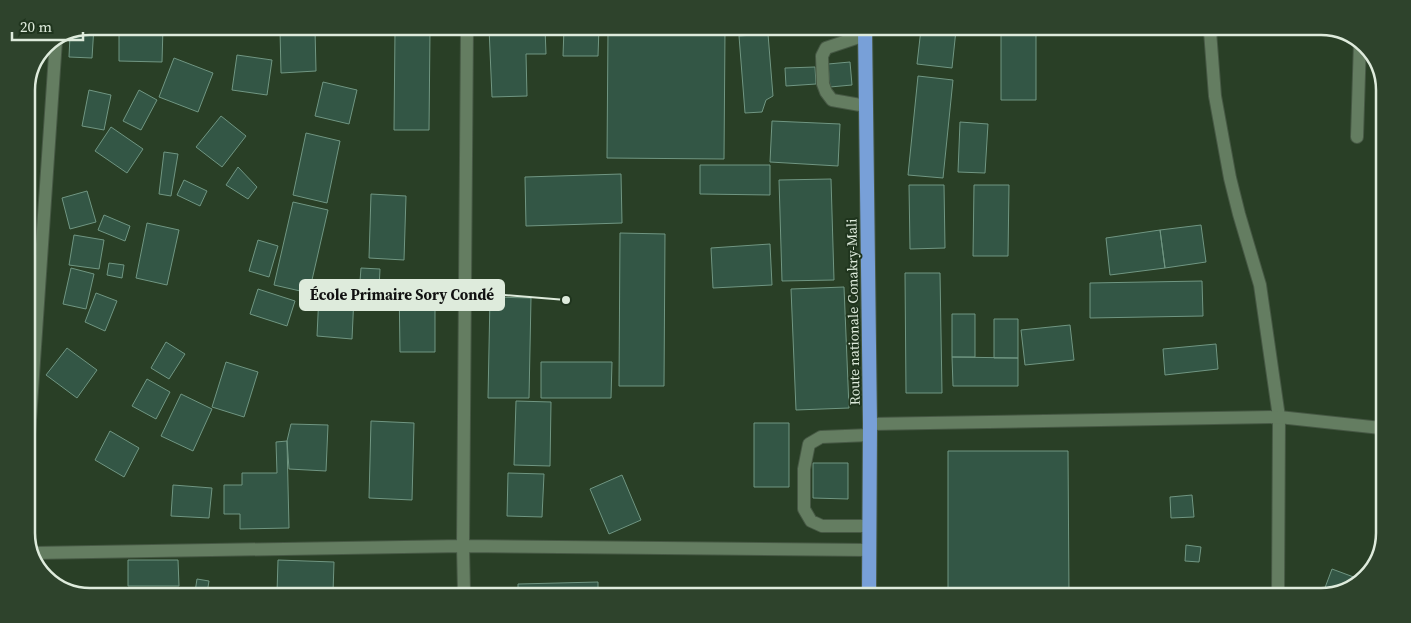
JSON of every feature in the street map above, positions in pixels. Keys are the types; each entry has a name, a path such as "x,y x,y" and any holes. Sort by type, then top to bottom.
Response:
{"highway":[{"name":"Route nationale Conakry-Mali","path":"865,35 870,588"}],"street":[{"path":"464,588 462,546 467,35"},
{"path":"858,35 826,48 822,56 823,84 832,100 866,106"},
{"path":"1210,35 1215,96 1230,178 1260,285 1279,417 1278,588"},
{"path":"35,347 55,48"},
{"path":"1357,137 1360,51"},
{"path":"870,526 822,526 811,521 804,509 804,468 808,444 821,437 870,430 1279,417 1376,427"},
{"path":"39,552 462,546 870,550"}],"building":[{"path":"83,35 93,35 92,58 69,57 70,39"},
{"path":"119,35 163,35 162,62 119,61"},
{"path":"280,35 315,35 316,71 281,73"},
{"path":"395,35 430,35 429,130 394,130"},
{"path":"489,35 545,35 546,54 526,54 527,96 492,97"},
{"path":"564,35 599,35 598,56 563,56"},
{"path":"608,35 725,35 724,159 607,158"},
{"path":"768,35 773,96 766,100 762,112 745,113 739,36"},
{"path":"920,35 955,35 952,68 917,64"},
{"path":"1001,35 1036,35 1036,100 1001,100"},
{"path":"237,55 272,60 267,95 232,90"},
{"path":"174,58 213,73 198,112 159,97"},
{"path":"850,62 852,85 830,87 828,64"},
{"path":"815,67 816,84 786,86 785,68"},
{"path":"918,76 953,80 943,178 908,175"},
{"path":"323,82 357,90 349,124 315,116"},
{"path":"89,90 111,95 104,130 82,126"},
{"path":"139,90 157,100 141,130 123,121"},
{"path":"221,116 246,136 222,167 196,147"},
{"path":"772,121 840,124 838,166 770,162"},
{"path":"960,122 988,124 985,173 958,172"},
{"path":"111,127 143,149 127,173 95,151"},
{"path":"306,133 340,141 327,203 293,195"},
{"path":"164,152 178,154 171,196 159,194"},
{"path":"700,165 770,165 770,195 700,194"},
{"path":"238,167 257,187 248,199 226,185"},
{"path":"621,174 622,223 526,226 525,177"},
{"path":"831,179 834,280 782,281 779,180"},
{"path":"184,180 207,191 200,206 177,195"},
{"path":"909,185 944,185 945,248 910,249"},
{"path":"974,185 1009,185 1008,256 973,256"},
{"path":"87,191 96,222 70,229 62,198"},
{"path":"371,194 406,196 404,260 369,258"},
{"path":"293,202 328,210 309,293 274,285"},
{"path":"104,215 130,226 125,241 98,230"},
{"path":"147,223 179,230 167,285 136,278"},
{"path":"1201,225 1206,262 1165,268 1160,230"},
{"path":"1160,230 1165,268 1110,275 1106,238"},
{"path":"620,233 665,234 664,386 619,386"},
{"path":"74,235 104,240 99,269 69,265"},
{"path":"258,240 278,246 269,277 249,271"},
{"path":"770,244 772,285 713,288 711,248"},
{"path":"109,263 124,265 122,278 107,275"},
{"path":"71,268 94,274 86,309 63,304"},
{"path":"361,268 380,269 378,309 358,308"},
{"path":"905,273 940,273 942,393 906,393"},
{"path":"1202,281 1203,316 1090,318 1090,283"},
{"path":"399,282 435,282 435,352 400,352"},
{"path":"844,287 849,408 796,410 791,289"},
{"path":"258,289 295,301 287,326 250,314"},
{"path":"96,293 117,301 105,331 85,322"},
{"path":"319,294 354,296 352,339 317,336"},
{"path":"490,297 531,298 529,398 488,398"},
{"path":"952,314 975,314 975,357 952,357"},
{"path":"994,319 1018,319 1018,358 994,358"},
{"path":"1070,325 1074,360 1025,365 1021,330"},
{"path":"166,342 185,354 169,379 151,368"},
{"path":"1216,344 1218,369 1165,375 1163,349"},
{"path":"67,348 97,370 77,398 46,375"},
{"path":"952,357 1018,358 1018,386 953,386"},
{"path":"226,362 258,372 244,417 212,407"},
{"path":"541,362 612,362 611,398 541,398"},
{"path":"147,379 170,392 156,419 132,406"},
{"path":"181,394 212,409 193,451 161,436"},
{"path":"516,401 551,402 550,466 514,465"},
{"path":"371,421 414,423 412,500 369,498"},
{"path":"754,423 789,423 789,487 754,487"},
{"path":"291,424 328,425 326,471 289,469 287,441"},
{"path":"110,431 139,448 124,477 95,460"},
{"path":"287,441 289,528 240,529 240,514 224,514 224,485 242,485 242,473 277,473 276,442"},
{"path":"948,451 1068,451 1069,588 948,588"},
{"path":"813,463 848,463 848,499 813,498"},
{"path":"508,473 544,474 542,517 507,516"},
{"path":"622,475 641,520 609,534 590,489"},
{"path":"173,485 212,488 209,518 171,516"},
{"path":"1192,495 1194,517 1171,518 1170,497"},
{"path":"1186,545 1201,547 1199,562 1185,561"},
{"path":"128,560 178,560 179,586 128,586"},
{"path":"278,560 334,562 333,588 277,588"},
{"path":"1332,569 1353,577 1335,586 1325,588"},
{"path":"197,579 209,581 208,588 196,588"},
{"path":"598,582 598,588 518,588 518,584"}],"place":[{"name":"École Primaire Sory Condé","path":"566,300"}]}
